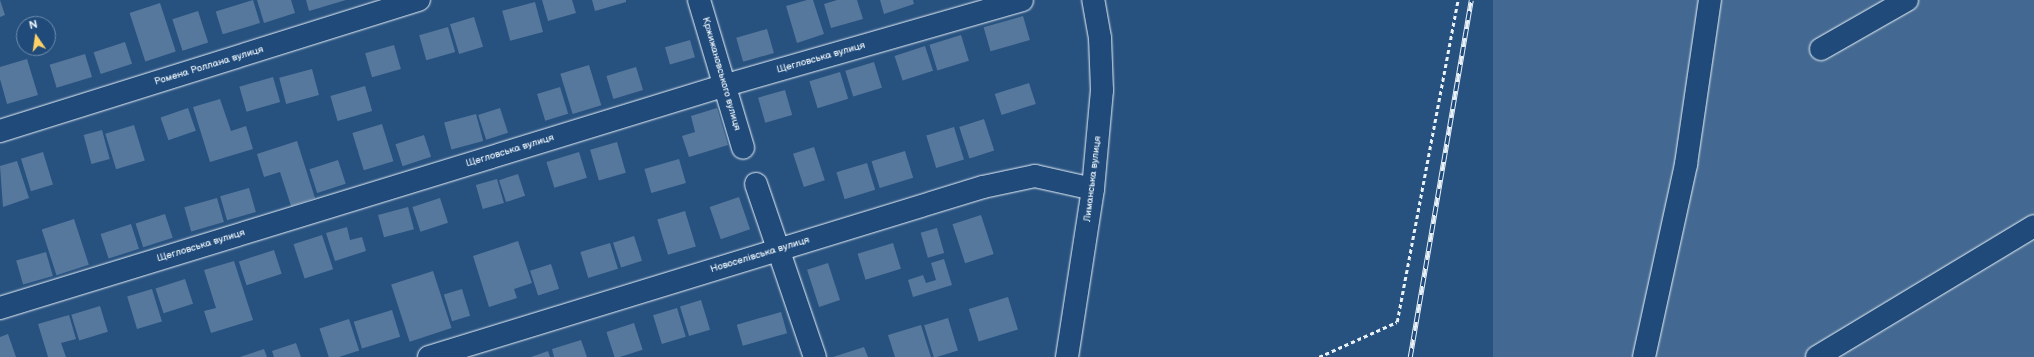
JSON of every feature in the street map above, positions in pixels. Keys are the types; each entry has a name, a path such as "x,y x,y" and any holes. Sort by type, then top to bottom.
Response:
{"street":[{"name":"Ромена Роллана вулиця","path":"0,131 419,0"},
{"name":"Кржижановського вулиця","path":"699,0 723,86 743,148"},
{"name":"Щегловська вулиця","path":"0,308 723,86 1022,0"},
{"name":"Лиманська вулиця","path":"1066,357 1093,188 1102,90 1100,38 1093,0"},
{"path":"1644,357 1686,164 1710,0"},
{"path":"1821,49 1907,0"},
{"name":"Новоселівська вулиця","path":"429,357 778,249 983,188 1035,176 1093,188"},
{"path":"756,184 815,357"},
{"path":"1817,357 2034,226"}],"path":[{"path":"1319,357 1397,322 1458,0"}],"shaded area":[{"path":"1493,0 2034,0 2034,357 1493,357"}],"building":[{"path":"0,0 5,15 0,17"},
{"path":"253,0 260,23 223,34 216,11"},
{"path":"257,0 291,0 295,13 264,23"},
{"path":"306,0 346,0 309,11"},
{"path":"542,0 572,0 576,13 548,21"},
{"path":"592,0 626,0 626,2 595,11"},
{"path":"807,0 813,0 824,34 797,43 786,6"},
{"path":"837,0 857,0 863,19 831,28 824,4"},
{"path":"880,0 913,0 914,4 884,14"},
{"path":"535,2 543,32 510,41 502,11"},
{"path":"160,3 176,52 145,61 130,13"},
{"path":"198,11 208,42 183,51 172,19"},
{"path":"1023,16 1030,40 990,51 984,27"},
{"path":"474,17 483,47 459,54 450,24"},
{"path":"448,27 455,52 426,60 419,35"},
{"path":"767,29 774,53 743,62 736,38"},
{"path":"961,35 969,61 937,70 929,45"},
{"path":"690,40 695,57 670,64 665,47"},
{"path":"125,42 132,64 101,74 94,52"},
{"path":"394,45 401,69 372,77 365,53"},
{"path":"925,46 933,71 903,81 895,56"},
{"path":"85,54 92,77 57,88 50,65"},
{"path":"27,59 38,95 7,104 0,79 0,67"},
{"path":"874,62 882,88 853,97 845,71"},
{"path":"589,65 601,105 573,114 560,74"},
{"path":"636,67 643,90 613,99 606,76"},
{"path":"312,69 319,95 286,104 279,78"},
{"path":"840,72 848,99 818,108 809,81"},
{"path":"273,77 280,102 247,112 239,87"},
{"path":"1029,83 1036,104 1002,115 995,94"},
{"path":"365,86 372,111 338,121 330,96"},
{"path":"560,87 568,114 545,121 537,94"},
{"path":"785,90 792,115 765,123 758,98"},
{"path":"220,99 231,131 246,126 253,149 210,162 193,107"},
{"path":"188,108 196,131 168,140 161,117"},
{"path":"500,108 508,133 486,140 478,115"},
{"path":"717,108 728,145 689,157 682,136 695,132 691,116"},
{"path":"476,114 483,141 451,150 444,123"},
{"path":"984,119 994,150 969,158 959,127"},
{"path":"382,124 393,161 364,170 352,133"},
{"path":"134,125 145,160 116,169 105,134"},
{"path":"954,127 964,160 936,168 926,135"},
{"path":"102,130 110,159 91,164 84,135"},
{"path":"424,135 431,157 403,166 395,144"},
{"path":"297,141 315,198 291,206 280,172 264,177 257,154"},
{"path":"617,142 626,173 599,180 590,150"},
{"path":"814,147 825,180 804,187 793,154"},
{"path":"905,151 913,178 880,188 872,161"},
{"path":"43,152 53,185 31,191 21,159"},
{"path":"579,152 587,178 554,188 546,162"},
{"path":"679,159 686,183 651,193 644,169"},
{"path":"338,160 346,184 317,193 309,169"},
{"path":"17,161 29,198 3,207 0,166"},
{"path":"867,163 875,190 845,199 836,172"},
{"path":"518,174 525,196 506,202 499,180"},
{"path":"497,179 504,203 483,209 476,185"},
{"path":"249,188 256,212 227,220 220,196"},
{"path":"739,197 750,229 721,239 710,207"},
{"path":"217,198 224,222 191,231 184,207"},
{"path":"440,198 448,223 420,232 412,207"},
{"path":"408,207 414,229 384,237 378,215"},
{"path":"685,211 696,246 668,255 657,219"},
{"path":"165,214 173,238 143,247 136,224"},
{"path":"981,215 994,254 965,263 952,224"},
{"path":"74,219 89,265 56,275 42,230"},
{"path":"131,224 139,249 109,259 101,234"},
{"path":"347,227 350,240 362,237 366,251 335,261 326,233"},
{"path":"937,228 944,253 928,258 921,233"},
{"path":"322,235 333,269 305,279 293,244"},
{"path":"634,236 642,261 621,268 613,243"},
{"path":"518,241 532,283 514,289 517,298 489,307 473,256"},
{"path":"610,243 618,269 588,278 580,252"},
{"path":"893,243 901,269 866,280 858,254"},
{"path":"274,250 282,274 247,285 239,261"},
{"path":"46,252 53,276 23,285 16,261"},
{"path":"944,259 952,285 913,297 908,280 923,275 926,283 936,280 931,263"},
{"path":"234,261 253,320 211,333 204,311 216,308 204,270"},
{"path":"828,263 840,300 819,307 807,270"},
{"path":"551,264 559,289 538,296 530,271"},
{"path":"433,271 452,328 410,342 391,285"},
{"path":"185,279 193,304 164,313 156,289"},
{"path":"152,289 162,322 137,329 127,297"},
{"path":"462,289 470,316 452,321 444,295"},
{"path":"1008,297 1018,330 979,342 969,309"},
{"path":"701,300 710,330 689,336 680,306"},
{"path":"100,306 108,332 79,341 71,315"},
{"path":"677,308 686,337 662,344 653,315"},
{"path":"392,310 400,337 362,348 354,322"},
{"path":"781,312 787,333 743,346 737,325"},
{"path":"69,315 76,339 61,343 66,357 48,357 38,324"},
{"path":"948,318 958,351 934,357 924,325"},
{"path":"349,319 359,350 339,357 329,357 320,329"},
{"path":"634,323 643,350 620,357 615,357 606,332"},
{"path":"921,325 931,357 895,357 888,335"},
{"path":"8,334 16,357 0,357 0,337"},
{"path":"581,340 587,357 554,357 552,349"},
{"path":"296,343 301,357 274,357 272,351"},
{"path":"864,347 868,357 833,357"},
{"path":"264,349 267,357 240,357"},
{"path":"548,351 550,357 531,357"}],"railway":[{"path":"1410,357 1471,0"}]}
